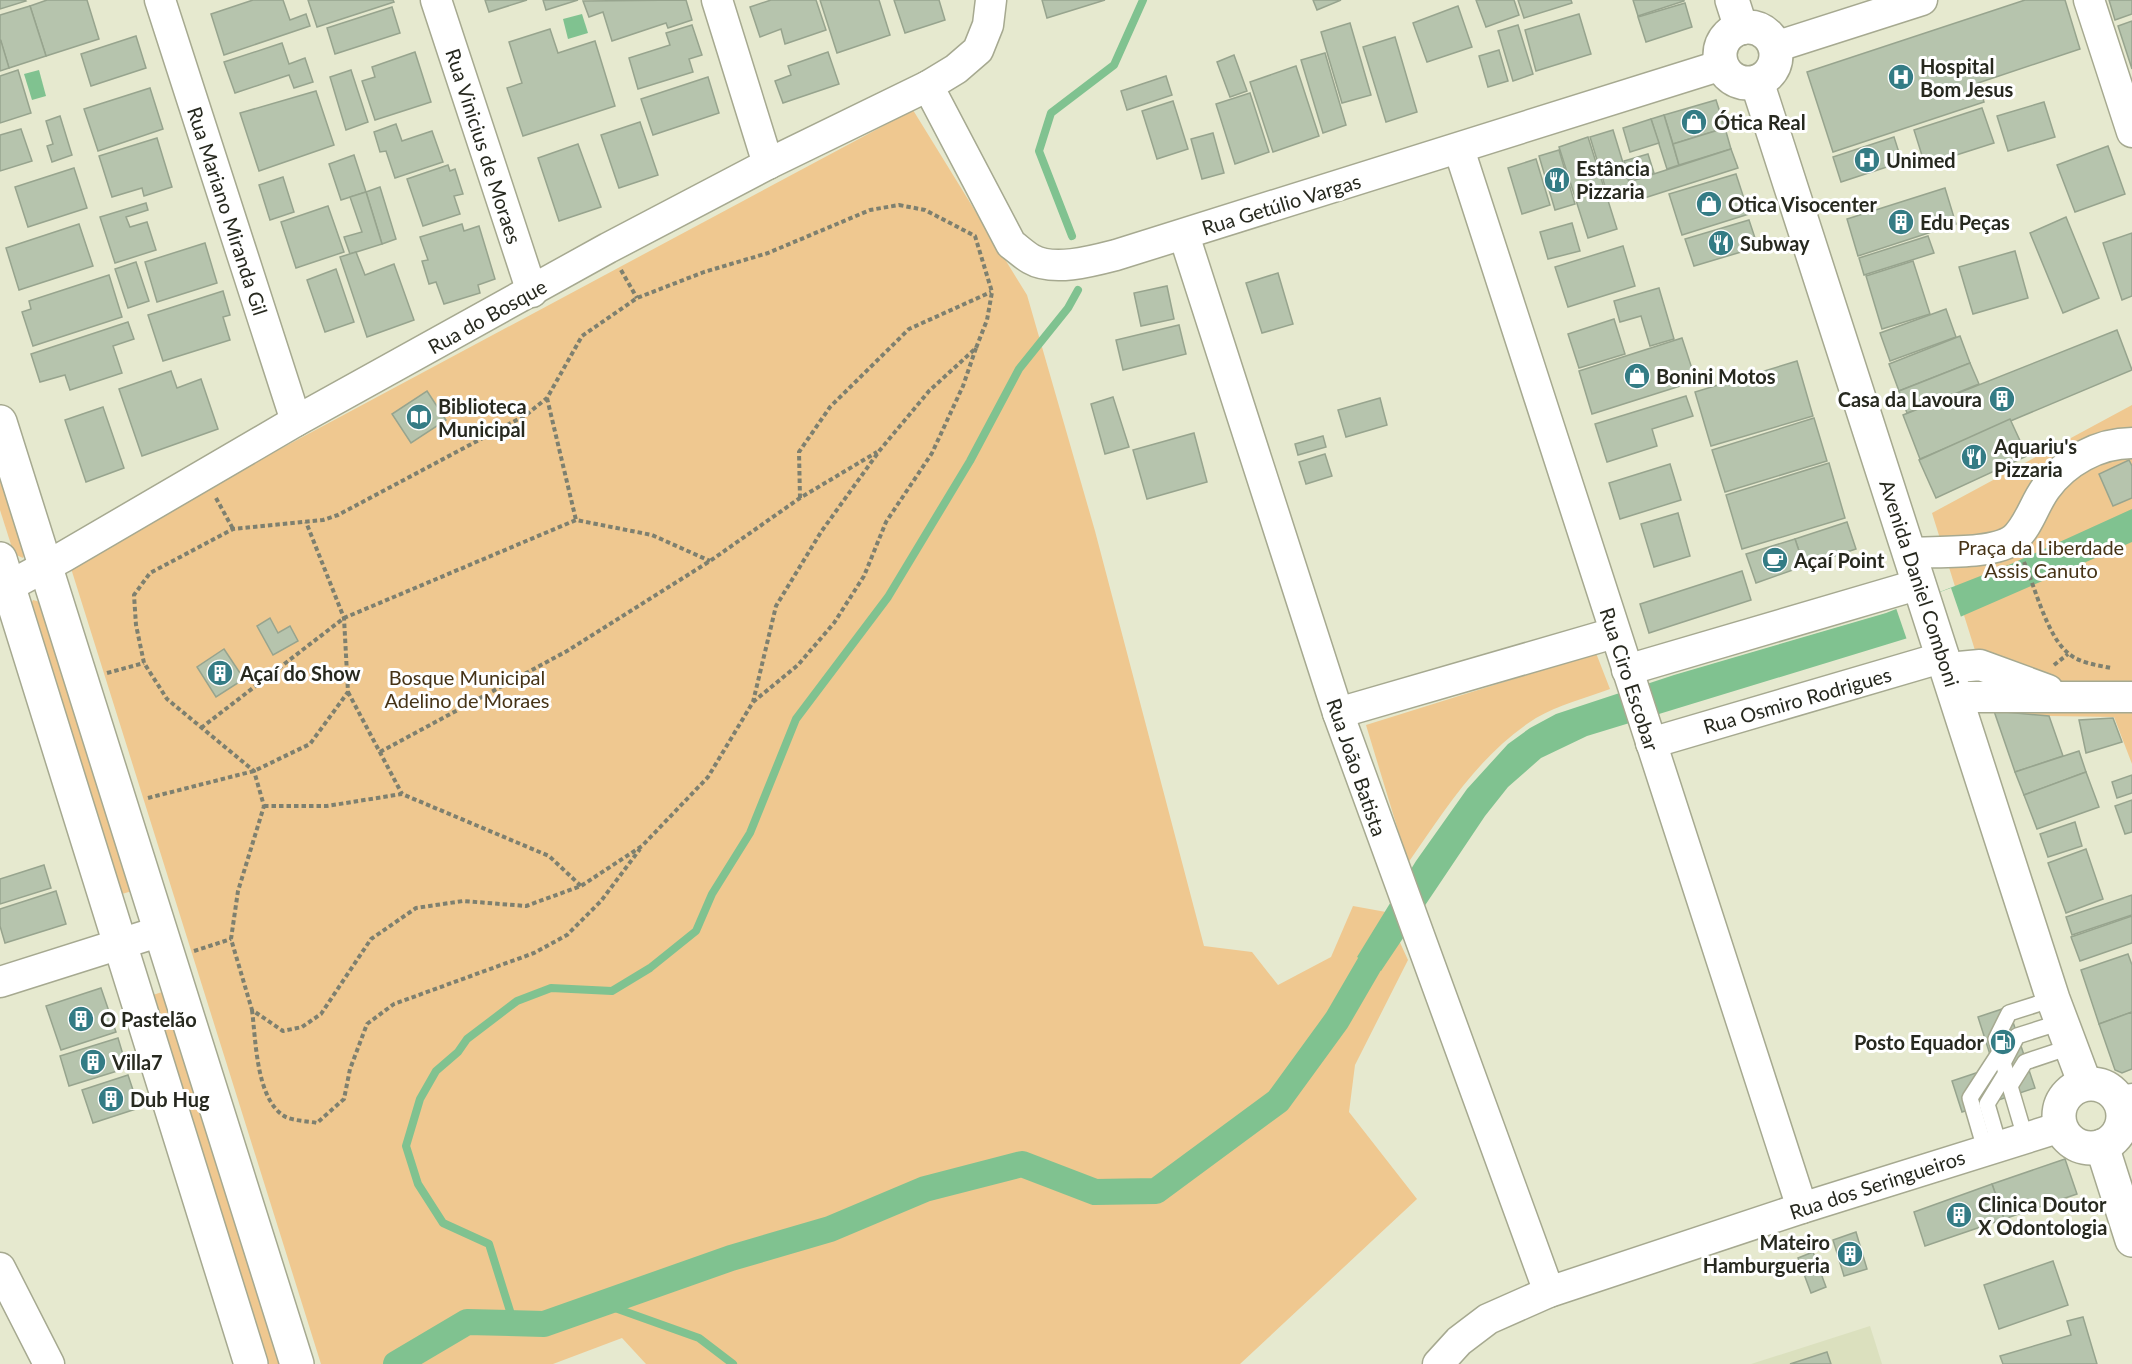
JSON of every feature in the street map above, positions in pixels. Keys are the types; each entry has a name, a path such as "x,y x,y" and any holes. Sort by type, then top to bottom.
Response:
{"street":[{"name":"Rua Mariano Miranda Gil","path":"160,0 296,421"},
{"name":"Rua Vinicius de Moraes","path":"436,0 532,292"},
{"path":"717,0 768,164"},
{"name":"Rua do Bosque","path":"3,579 45,567 296,421 608,248 768,164 928,86 956,69 978,50 988,25 991,0"},
{"path":"1774,47 1922,0"},
{"path":"2089,0 2132,132"},
{"path":"1736,14 1761,30 1774,47 1776,55 1771,71 1757,82 1740,82 1726,72 1722,65 1723,42 1736,14"},
{"name":"Rua Getúlio Vargas","path":"928,86 1011,244 1033,260 1054,264 1096,260 1184,235 1722,65"},
{"name":"Avenida Daniel Comboni","path":"1757,82 2061,1023 2085,1084"},
{"name":"Rua Ciro Escobar","path":"1459,149 1802,1208"},
{"name":"Rua João Batista","path":"1184,235 1338,713 1414,927 1550,1292"},
{"path":"0,422 297,1364"},
{"path":"1910,553 2000,546 2013,539 2046,488 2074,460 2107,445 2132,443"},
{"path":"3,579 251,1364"},
{"path":"1629,678 1922,591"},
{"path":"1338,713 1614,633"},
{"name":"Rua Osmiro Rodrigues","path":"1648,734 1946,663 2066,696 2132,696"},
{"path":"0,982 119,943 165,945"},
{"path":"2085,1084 2106,1087 2126,1101 2123,1123 2118,1133 2102,1146 2082,1147 2073,1143 2061,1127 2061,1105 2074,1088 2085,1084"},
{"name":"Rua dos Seringueiros","path":"1438,1364 1459,1341 1488,1319 1550,1292 1802,1208 2061,1127"},
{"path":"2102,1146 2132,1240"},
{"path":"0,1268 49,1364"}],"lane":[{"path":"2003,1144 2005,1068 1996,1039 2009,1013 2061,1023"},
{"path":"2003,1144 1970,1098 2005,1068 2025,1062 2061,1023"},
{"path":"2003,1144 1987,1104 2005,1068 2017,1036 2061,1023"}],"path":[{"path":"753,702 798,665 834,624 864,576 886,522 932,453 963,386 987,320 992,292 986,264 975,236 925,210 899,206 870,210 768,253 704,273 637,298 582,336 547,398 526,415 338,515 306,522 233,529 150,573 134,594 136,625 144,663 167,699 254,771 264,806 238,891 231,939 252,1010 266,1096 285,1117 317,1123 344,1099 350,1069 367,1024 394,1004 534,953 567,935 601,901 642,846 708,777 753,702 776,606 821,532 880,450 929,391 976,348"},
{"path":"800,498 799,452 830,407 909,329 992,292"},
{"path":"547,398 576,520"},
{"path":"380,752 567,651 710,561 800,498 880,450"},
{"path":"203,476 233,529"},
{"path":"201,728 344,618 576,520 652,535 710,561"},
{"path":"306,522 344,618 348,692 402,794"},
{"path":"2022,557 2056,639 2068,654 2089,663 2114,668"},
{"path":"81,682 144,663"},
{"path":"122,806 254,771 310,744 348,692"},
{"path":"264,806 327,806 402,794 549,856 581,886"},
{"path":"252,1010 283,1031 302,1027 321,1014 371,939 416,908 463,901 526,906 581,886 642,846"},
{"path":"165,945 231,939"}],"shaded area":[{"path":"582,14 588,33 568,39 563,19"},
{"path":"39,70 46,96 32,100 24,74"},
{"path":"2132,509 2132,542 1921,634 1587,736 1541,758 1508,787 1485,816 1381,971 1357,957 1416,861 1467,789 1508,744 1530,728 1556,714 1674,675 1886,613 2011,564"},
{"path":"1870,1326 1882,1364 1751,1364"}],"green space":[{"name":"Bosque Municipal Adelino de Moraes","path":"913,110 1027,295 1095,531 1204,946 1252,952 1278,985 1331,957 1353,906 1386,912 1408,960 1355,1065 1349,1112 1417,1199 1240,1364 646,1364 622,1338 553,1364 321,1364 69,562"},
{"name":"Praça da Liberdade Assis Canuto","path":"2132,405 2132,764 2114,717 2049,716 1994,711 1932,513"},
{"path":"0,469 26,549 23,558 14,554 0,510"},
{"path":"33,600 40,602 132,891 122,894 30,606"},
{"path":"1596,653 1610,689 1553,709 1516,732 1481,765 1465,784 1408,863 1366,725"},
{"path":"162,992 280,1364 269,1364 150,996"}],"pier":[{"path":"1951,588 1962,620 1907,640 1896,608"}],"building":[{"path":"0,0 25,0 26,1 0,9"},
{"path":"47,0 87,0 99,39 46,56 30,6"},
{"path":"253,0 283,0 290,20 306,14 310,26 224,55 211,14"},
{"path":"308,0 393,0 394,2 317,27"},
{"path":"485,0 527,0 489,12"},
{"path":"543,0 578,0 546,10"},
{"path":"686,0 692,20 668,28 666,23 612,41 603,12 589,17 583,1"},
{"path":"771,0 816,0 826,30 785,44 781,29 760,37 750,7"},
{"path":"820,0 879,0 890,35 837,53"},
{"path":"894,0 939,0 945,20 905,33"},
{"path":"1042,0 1105,0 1047,18"},
{"path":"1313,0 1341,0 1317,10"},
{"path":"1476,0 1514,0 1519,15 1486,27"},
{"path":"1518,0 1571,0 1572,3 1524,18"},
{"path":"1633,0 1684,0 1684,1 1638,16"},
{"name":"Hospital Bom Jesus","path":"2025,0 2065,0 2080,49 1978,83 1984,102 1833,152 1807,72"},
{"path":"2109,0 2132,0 2132,14 2115,20"},
{"path":"1685,3 1692,27 1646,42 1638,17"},
{"path":"30,6 46,56 9,68 0,39 0,15"},
{"path":"1458,6 1472,47 1427,62 1413,23"},
{"path":"392,7 400,33 335,54 327,28"},
{"path":"1579,14 1591,54 1536,71 1525,30"},
{"path":"2132,21 2132,69 2118,26"},
{"path":"1350,23 1371,95 1342,103 1321,32"},
{"path":"692,25 702,55 689,59 693,72 638,89 629,58 670,45 666,33"},
{"path":"1518,25 1533,74 1513,81 1498,31"},
{"path":"550,29 558,53 595,41 615,106 523,136 507,88 522,83 509,42"},
{"path":"136,36 146,68 91,86 81,54"},
{"path":"1395,37 1417,112 1386,122 1363,47"},
{"path":"0,42 9,68 0,71"},
{"path":"282,43 289,64 305,58 313,82 294,88 289,75 235,93 224,62"},
{"path":"1499,50 1508,81 1488,87 1479,56"},
{"path":"415,52 431,102 375,120 362,81 375,77 372,67"},
{"path":"828,52 839,84 783,103 775,81 791,75 788,66"},
{"path":"1325,53 1346,125 1323,133 1301,60"},
{"path":"1234,55 1247,91 1230,97 1217,62"},
{"path":"1296,66 1319,136 1273,152 1250,82"},
{"path":"18,70 31,113 0,123 0,76"},
{"path":"351,70 368,122 346,130 330,77"},
{"path":"1166,76 1172,95 1127,110 1121,91"},
{"path":"708,77 719,113 653,135 641,99"},
{"path":"150,88 163,129 98,151 84,109"},
{"path":"316,91 334,145 259,171 240,113"},
{"path":"1250,93 1269,152 1235,164 1216,104"},
{"name":"Ótica Real","path":"1716,100 1725,128 1673,144 1664,115"},
{"path":"1173,101 1188,149 1157,159 1142,111"},
{"path":"2044,102 2055,137 2008,151 1997,116"},
{"path":"1982,108 1994,143 1925,165 1914,130"},
{"path":"1664,115 1679,165 1667,169 1651,119"},
{"path":"60,116 72,155 52,162 47,146 53,144 46,121"},
{"path":"1651,119 1659,143 1630,152 1623,128"},
{"path":"640,122 658,175 619,188 601,135"},
{"path":"396,124 402,141 432,131 443,162 395,178 386,151 380,152 374,132"},
{"path":"1725,128 1731,149 1679,165 1673,144"},
{"path":"21,129 32,161 0,171 0,135"},
{"path":"1613,130 1631,189 1608,196 1590,137"},
{"path":"1213,133 1224,173 1202,179 1191,139"},
{"path":"1588,137 1617,229 1588,238 1559,147"},
{"name":"Unimed","path":"1894,137 1902,162 1841,182 1833,157"},
{"path":"157,138 172,187 144,196 142,188 112,197 99,156"},
{"path":"578,144 601,207 559,221 538,158"},
{"path":"2108,146 2125,194 2075,212 2057,165"},
{"path":"1731,149 1738,168 1635,201 1629,182"},
{"name":"Estância Pizzaria","path":"1559,150 1575,204 1555,210 1539,156"},
{"path":"1648,154 1654,173 1629,180 1624,161"},
{"path":"354,155 366,192 341,200 329,164"},
{"path":"1536,159 1550,205 1522,214 1508,168"},
{"path":"448,165 450,171 455,169 463,194 454,196 460,214 423,226 407,179"},
{"path":"74,168 87,208 28,227 15,187"},
{"name":"Otica Visocenter","path":"1736,174 1749,214 1682,235 1669,194"},
{"path":"283,177 294,212 270,220 259,185"},
{"path":"380,187 396,239 382,244 366,192"},
{"name":"Edu Peças","path":"1945,188 1956,224 1858,256 1847,219"},
{"path":"366,192 382,244 350,254 344,237 362,232 350,197"},
{"path":"146,203 148,210 126,217 130,227 147,222 156,250 115,263 100,217"},
{"path":"328,206 344,252 296,268 281,222"},
{"path":"2066,217 2099,298 2063,313 2030,233"},
{"name":"Subway","path":"1749,220 1758,247 1694,266 1685,239"},
{"path":"1572,223 1580,251 1548,259 1540,232"},
{"path":"79,224 93,266 19,290 6,248"},
{"path":"462,224 464,231 479,226 495,279 478,285 480,293 444,304 436,282 429,284 422,261 428,260 420,237"},
{"path":"2132,233 2132,296 2122,300 2103,243"},
{"path":"1928,236 1934,253 1864,275 1859,258"},
{"path":"205,243 217,283 157,302 145,262"},
{"path":"1623,246 1635,286 1568,307 1555,267"},
{"path":"2015,251 2028,298 1973,314 1959,267"},
{"path":"356,252 365,275 394,264 414,320 367,337 340,257"},
{"path":"1913,261 1930,314 1882,329 1866,276"},
{"path":"136,262 149,301 128,308 115,269"},
{"path":"336,269 354,322 325,332 307,280"},
{"path":"1278,273 1293,324 1262,333 1246,283"},
{"path":"109,275 122,317 33,346 22,312 31,309 29,301"},
{"path":"1167,286 1174,319 1141,326 1134,293"},
{"path":"1659,288 1674,339 1650,346 1641,316 1620,322 1614,301"},
{"path":"223,291 230,315 223,317 230,340 163,361 148,315"},
{"path":"1946,309 1956,337 1890,361 1880,333"},
{"path":"1614,319 1625,354 1579,368 1568,334"},
{"path":"128,322 134,339 113,346 122,373 70,390 65,375 40,382 31,354"},
{"path":"1179,325 1186,354 1123,370 1116,340"},
{"name":"Casa da Lavoura","path":"2117,330 2132,370 1920,459 1903,415"},
{"path":"1960,336 1970,363 1899,391 1889,364"},
{"name":"Bonini Motos","path":"1682,338 1696,381 1592,414 1579,371"},
{"path":"1797,361 1813,416 1711,446 1695,392"},
{"path":"1970,363 1979,384 1907,413 1899,391"},
{"path":"171,371 177,388 201,379 218,429 142,456 119,389"},
{"name":"Biblioteca Municipal","path":"427,391 446,420 411,443 392,414"},
{"path":"1686,396 1693,416 1652,429 1657,446 1607,462 1595,424"},
{"path":"1113,397 1129,447 1105,454 1091,404"},
{"path":"1380,398 1387,425 1346,437 1338,410"},
{"path":"103,407 124,468 86,482 65,420"},
{"path":"1814,418 1827,461 1725,492 1712,450"},
{"name":"Aquariu's Pizzaria","path":"2010,419 2027,456 1936,498 1919,460"},
{"path":"1194,433 1207,482 1147,499 1133,450"},
{"path":"1323,436 1326,447 1298,455 1295,444"},
{"path":"1325,454 1332,476 1306,484 1299,462"},
{"path":"2129,460 2132,466 2132,498 2113,506 2099,474"},
{"path":"1829,463 1845,518 1742,549 1726,495"},
{"path":"1670,464 1681,500 1620,519 1609,483"},
{"path":"1678,513 1690,556 1654,567 1641,524"},
{"path":"1847,522 1856,549 1804,566 1795,539"},
{"name":"Açaí Point","path":"1795,539 1804,566 1756,583 1746,554"},
{"path":"1742,571 1751,600 1649,633 1640,604"},
{"path":"270,618 278,633 290,626 298,641 273,655 257,626"},
{"name":"Açaí do Show","path":"224,649 244,679 216,697 197,667"},
{"path":"1994,711 2049,716 2063,756 2015,772"},
{"path":"2113,718 2122,742 2086,753 2079,720"},
{"path":"2079,751 2086,772 2024,795 2015,772"},
{"path":"2086,772 2099,807 2037,829 2024,795"},
{"path":"2132,775 2132,793 2117,798 2112,782"},
{"path":"2132,800 2132,832 2125,834 2115,806"},
{"path":"2075,822 2082,846 2048,857 2040,834"},
{"path":"2086,849 2103,899 2066,913 2048,863"},
{"path":"44,865 51,888 0,904 0,879"},
{"path":"56,891 66,924 5,943 0,926 0,909"},
{"path":"2132,895 2132,915 2072,935 2066,917"},
{"path":"2132,916 2132,943 2080,961 2071,937"},
{"path":"2128,954 2132,965 2132,1012 2099,1024 2081,970"},
{"name":"O Pastelão","path":"101,988 116,1032 61,1050 46,1006"},
{"name":"Posto Equador","path":"2008,1007 2035,1088 1962,1112 1952,1081 1994,1067 1978,1017"},
{"path":"2132,1012 2132,1069 2122,1073 2115,1070 2099,1024"},
{"name":"Villa7","path":"118,1038 127,1068 69,1086 60,1056"},
{"name":"Dub Hug","path":"128,1075 139,1108 93,1123 82,1090"},
{"path":"2065,1159 2077,1194 2004,1219 1992,1184"},
{"name":"Clinica Doutor X Odontologia","path":"1992,1184 2004,1219 1925,1246 1914,1212"},
{"name":"Mateiro Hamburgueria","path":"1856,1232 1867,1269 1844,1276 1833,1240"},
{"path":"1813,1252 1826,1287 1811,1293 1798,1258"},
{"path":"2053,1261 2068,1305 1999,1329 1984,1285"},
{"path":"2083,1317 2097,1364 2003,1364 2000,1356 2071,1335 2067,1321"},
{"path":"1827,1352 1831,1364 1790,1364"}],"waterway":[{"path":"1072,236 1039,151 1051,113 1114,65 1143,0"},
{"path":"503,1323 510,1311 489,1244 443,1223 418,1184 406,1146 420,1099 436,1071 458,1052 467,1039 517,1001 551,988 612,991 650,968 696,931 712,894 750,833 796,719 888,597 970,461 1019,369 1068,308 1078,290"},
{"path":"396,1364 467,1322 544,1324 731,1258 830,1229 925,1189 1022,1164 1095,1192 1156,1191 1278,1101 1337,1020 1387,934"},
{"path":"601,1303 699,1338 733,1364"}],"place":[{"name":"Hospital Bom Jesus","path":"1901,77"},
{"name":"Ótica Real","path":"1694,122"},
{"name":"Unimed","path":"1867,160"},
{"name":"Estância Pizzaria","path":"1557,180"},
{"name":"Otica Visocenter","path":"1709,204"},
{"name":"Edu Peças","path":"1901,222"},
{"name":"Subway","path":"1721,243"},
{"name":"Bonini Motos","path":"1637,376"},
{"name":"Casa da Lavoura","path":"2002,399"},
{"name":"Biblioteca Municipal","path":"419,417"},
{"name":"Aquariu's Pizzaria","path":"1974,457"},
{"name":"Açaí Point","path":"1775,560"},
{"name":"Açaí do Show","path":"220,673"},
{"name":"O Pastelão","path":"81,1019"},
{"name":"Posto Equador","path":"2003,1042"},
{"name":"Villa7","path":"93,1062"},
{"name":"Dub Hug","path":"111,1099"},
{"name":"Clinica Doutor X Odontologia","path":"1959,1215"},
{"name":"Mateiro Hamburgueria","path":"1850,1254"}]}
